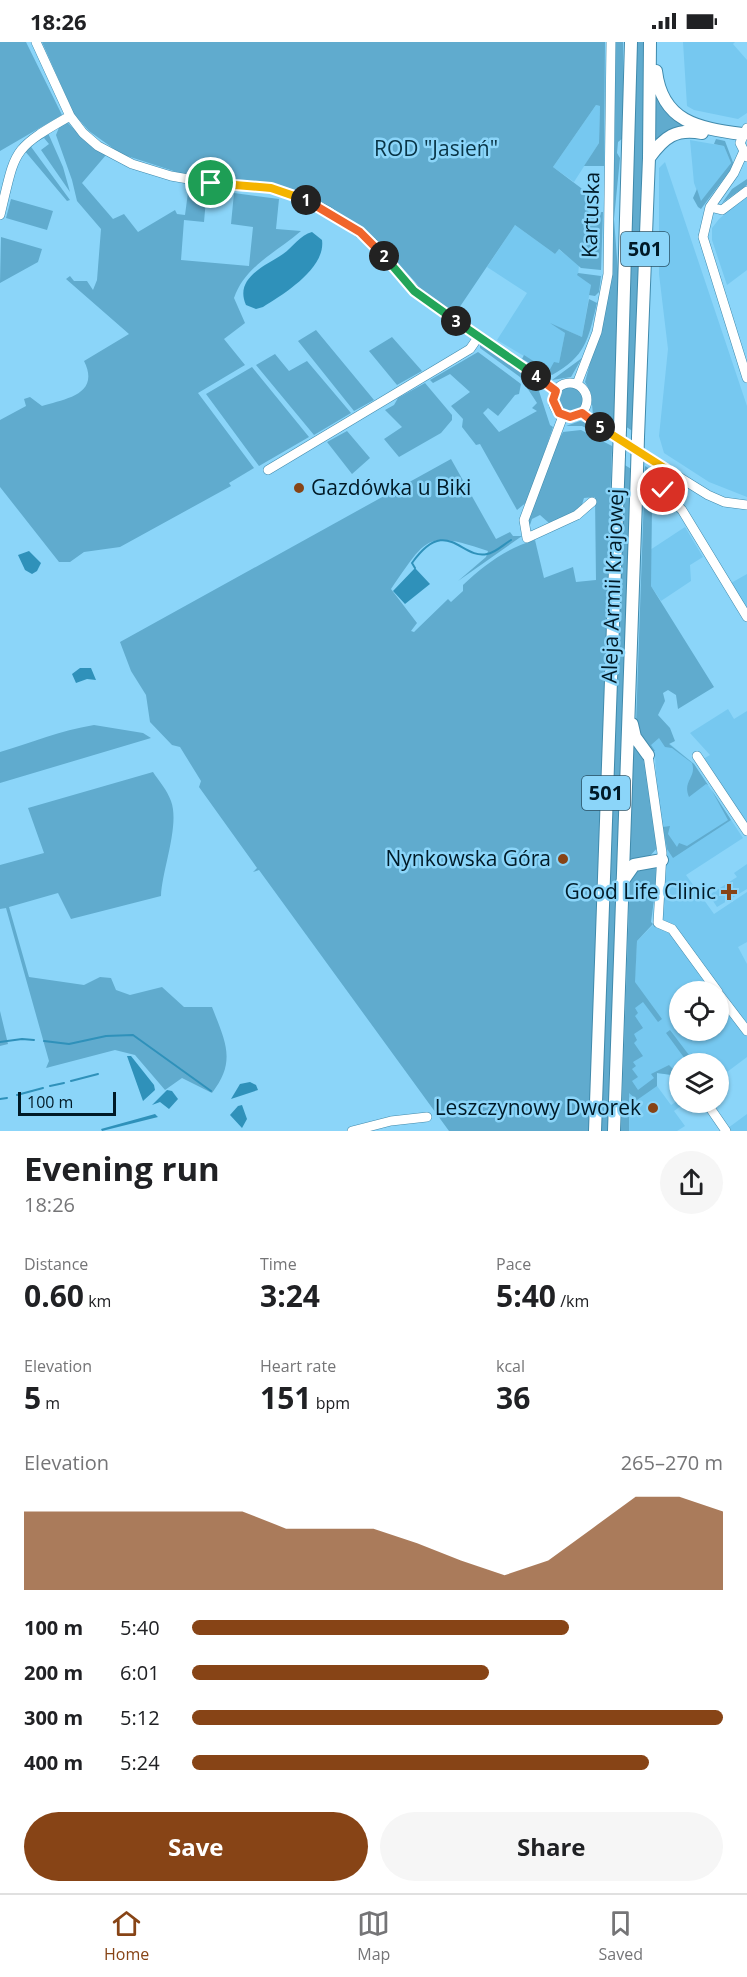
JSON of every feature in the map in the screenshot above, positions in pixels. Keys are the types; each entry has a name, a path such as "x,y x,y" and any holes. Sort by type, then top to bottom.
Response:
{"main road":[{"name":"Aleja Armii Krajowej","path":"595,1131 631,42"},
{"name":"Aleja Armii Krajowej","path":"614,1131 649,158 650,42"},
{"path":"650,42 660,92 676,115 744,146"},
{"path":"649,158 670,134 682,130 744,146"},
{"path":"628,702 634,735 648,755"},
{"path":"622,883 634,865 662,860"}],"street":[{"path":"36,42 70,116 89,139 132,164 186,180 248,184 282,190 328,211 372,242 414,291 556,391"},
{"name":"Kartuska","path":"577,384 601,316 608,274 612,42"},
{"path":"0,215 16,155 32,137 70,116"},
{"path":"744,146 734,173 710,207 704,227 705,249 747,378"},
{"path":"710,207 722,210 747,191"},
{"path":"268,470 470,350 479,336"},
{"path":"563,384 577,384 584,389 587,406 582,413 573,417 563,416 554,405 556,391 563,384"},
{"path":"582,413 607,433 724,502 747,505"},
{"path":"563,416 524,520 527,538 578,515 592,502"},
{"path":"666,469 661,481 663,490 682,510 747,617"},
{"path":"648,755 662,860 658,923 672,929 710,981"},
{"path":"698,756 747,831"},
{"path":"729,1007 747,1031"},
{"path":"714,1113 726,1131"},
{"path":"352,1131 391,1121 427,1117"}],"shaded area":[{"path":"683,42 735,42 733,44 747,60 747,113 738,119 694,110 687,106"},
{"path":"596,105 600,106 599,143 574,182 553,167"},
{"path":"690,140 724,146 731,163 701,202 694,183"},
{"path":"665,162 747,406 747,497 709,482 664,453 659,436 668,349 659,274 659,168"},
{"path":"747,195 747,270 727,285 712,240 712,228"},
{"path":"515,225 555,254 558,249 579,265 578,275 591,285 582,337 554,325 565,333 559,363 549,371 497,340 527,293 487,267"},
{"path":"312,232 322,240 321,250 311,270 282,295 263,307 256,309 246,305 243,296 244,287 253,274"},
{"path":"685,527 703,557 690,565 691,581 661,601 651,586 650,550"},
{"path":"29,551 41,563 37,571 32,574 25,570 18,555"},
{"path":"415,568 430,584 405,604 393,591"},
{"path":"747,574 747,608 731,583"},
{"path":"80,668 91,668 96,680 87,679 76,683 72,674"},
{"path":"728,709 734,719 747,711 747,825 703,759 710,755 690,733"},
{"path":"658,734 694,764 743,838 686,875 714,914 747,892 747,942 738,947 747,964 747,1057 729,1070 729,1053 669,1053 669,1075 657,1073 657,1086 669,1102 669,1113 675,1113 685,1126 677,1131 629,1131 628,1092 637,941 654,924 655,883 667,859 657,791 655,755 647,743"},
{"path":"747,864 747,889 717,907 709,895 737,877 734,873"},
{"path":"127,1056 131,1056 154,1085 155,1090 143,1101"},
{"path":"250,1082 256,1085 258,1090 231,1099 240,1084"},
{"path":"167,1090 172,1091 178,1099 169,1109 160,1102 152,1105"},
{"path":"242,1105 247,1119 242,1128 230,1115"},
{"path":"155,1114 158,1117 102,1131 101,1129"},
{"path":"747,1114 747,1131 730,1131 728,1128"}],"green space":[{"path":"0,42 26,42 62,115 0,151"},
{"name":"ROD \"Jasień\"","path":"42,42 605,42 604,166 584,166 599,143 600,106 596,105 553,167 589,194 593,190 597,197 586,209 590,213 603,212 601,270 581,268 559,249 555,254 515,225 455,314 425,293 380,243 361,227 308,196 270,184 192,177 121,154 89,131 74,114"},
{"path":"615,42 623,42 623,138 618,142 617,153 620,158 614,219 618,271 616,396 613,432 593,415 591,393 585,382 609,293 615,139"},
{"path":"636,42 645,42 645,111 634,432 625,426"},
{"path":"655,91 688,125 667,131 654,145"},
{"path":"67,122 93,148 106,155 82,183 113,219 124,214 138,232 175,210 177,214 185,215 189,185 207,188 204,222 184,220 181,260 249,266 253,227 231,224 234,193 279,199 276,229 301,231 254,268 239,287 234,298 245,323 224,339 245,365 198,393 254,468 229,483 231,486 120,547 84,552 70,562 59,562 0,487 0,420 26,406 24,399 30,397 42,406 78,394 88,381 84,361 129,334 66,279 70,276 74,281 87,281 93,290 97,280 101,229 77,201 56,135 60,125"},
{"path":"48,133 63,167 70,192 41,150 49,144 44,138 36,142"},
{"path":"716,139 725,141 734,165 701,209 693,198 697,189 701,201 731,163 724,146 714,144"},
{"path":"29,144 70,200 67,201 24,150"},
{"path":"747,179 747,185 722,203 732,189"},
{"path":"11,199 53,211 47,230 6,218"},
{"path":"1,237 42,249 38,262 0,283"},
{"path":"578,273 601,276 599,292 595,296 589,295 591,285 577,275"},
{"path":"589,299 597,303 591,327 584,346 572,361 552,375 522,359 524,355 549,371 554,362 559,363 565,333 550,323 582,337"},
{"path":"316,330 374,400 354,411 298,341"},
{"path":"392,337 422,371 397,385 369,351"},
{"path":"480,343 517,368 538,388 550,425 553,427 528,501 517,510 480,444 476,445 462,427 463,419 451,406 470,392 450,374 433,383 430,380 478,352 521,384 519,394 515,395 498,416 488,408 483,413 499,432 537,411 532,408 537,403 520,377 480,348"},
{"path":"275,354 289,371 307,361 351,413 314,435 256,365"},
{"path":"582,358 571,377 552,380"},
{"path":"252,367 309,437 259,466 206,394"},
{"path":"425,383 452,415 452,420 441,433 399,457 384,439 402,427 385,410 394,405 398,398"},
{"path":"570,386 580,390 584,400 580,410 570,414 560,410 556,400 560,390"},
{"path":"580,421 613,441 582,426 566,426"},
{"path":"581,430 612,446 590,1131 449,1131 259,870 253,872 257,868 199,787 201,781 180,747 172,745 150,722 146,695 131,671 120,642 451,459 496,539 510,532 513,536 522,536 458,581 486,557 488,551 468,544 440,540 421,549 391,589 417,623 411,631 414,632 448,599 451,602 463,591 463,585 488,564 505,552 535,540 544,578 573,567 576,582 596,580 595,497 584,498 581,508 549,523 540,515 532,519 529,528 528,522 550,458 563,432"},
{"path":"347,431 370,458 352,474 327,442"},
{"path":"623,464 633,470 609,1131 600,1131"},
{"path":"645,466 655,472 656,486 664,500 656,501 652,508 651,586 714,687 678,709 676,695 668,690 663,693 665,701 658,715 670,728 675,741 669,744 694,764 708,785 706,784 689,797 687,787 693,772 692,763 672,748 665,747 659,738 651,745 655,751 652,751 645,746 636,724"},
{"path":"94,725 143,733 151,738 0,783 0,752"},
{"path":"632,743 644,756 658,847 649,857 629,865"},
{"path":"153,772 167,793 173,811 172,835 161,896 71,919 58,893 9,907 29,977 84,985 100,977 111,978 116,990 130,995 162,987 184,1007 212,1007 224,1041 226,1061 220,1082 212,1093 182,1078 165,1090 135,1055 115,1050 46,1068 49,1061 6,908 0,909 0,865 44,853 28,808"},
{"path":"711,789 731,820 673,858 667,849 663,827 670,826 668,834 677,847 679,843 687,846 728,820"},
{"path":"653,865 658,870 651,922 653,924 637,941 635,982 662,1019 658,1022 643,1002 635,1008 638,1013 635,1016 643,1028 634,1034 637,1040 634,1043 643,1056 633,1062 636,1066 632,1069 638,1077 632,1081 638,1090 654,1078 651,1074 669,1065 669,1075 657,1073 657,1086 637,1100 629,1093 629,1131 621,1131 630,877 632,871"},
{"path":"0,1011 8,1044 0,1046"},
{"path":"672,1041 678,1041 687,1053 681,1053"}],"waterway":[{"path":"415,568 412,563 424,549 435,542 444,540 453,542 469,551 487,554 511,540"},
{"path":"44,1041 69,1044 106,1036 133,1035 211,1091"},
{"path":"0,1042 34,1040"},
{"path":"71,1081 98,1074"},
{"path":"50,1086 64,1083"},
{"path":"17,1095 43,1088"},
{"path":"0,1099 7,1098"}],"place":[{"name":"Gazdówka u Biki","path":"299,488"},
{"name":"Nynkowska Góra","path":"563,859"},
{"name":"Good Life Clinic","path":"729,892"},
{"name":"Leszczynowy Dworek","path":"653,1108"}],"route":[{"path":"211,183 248,184 282,190 328,211 360,232 372,242 414,291 556,391 553,400 559,413 570,417 582,413 602,429 666,469 661,481 663,490"}]}
